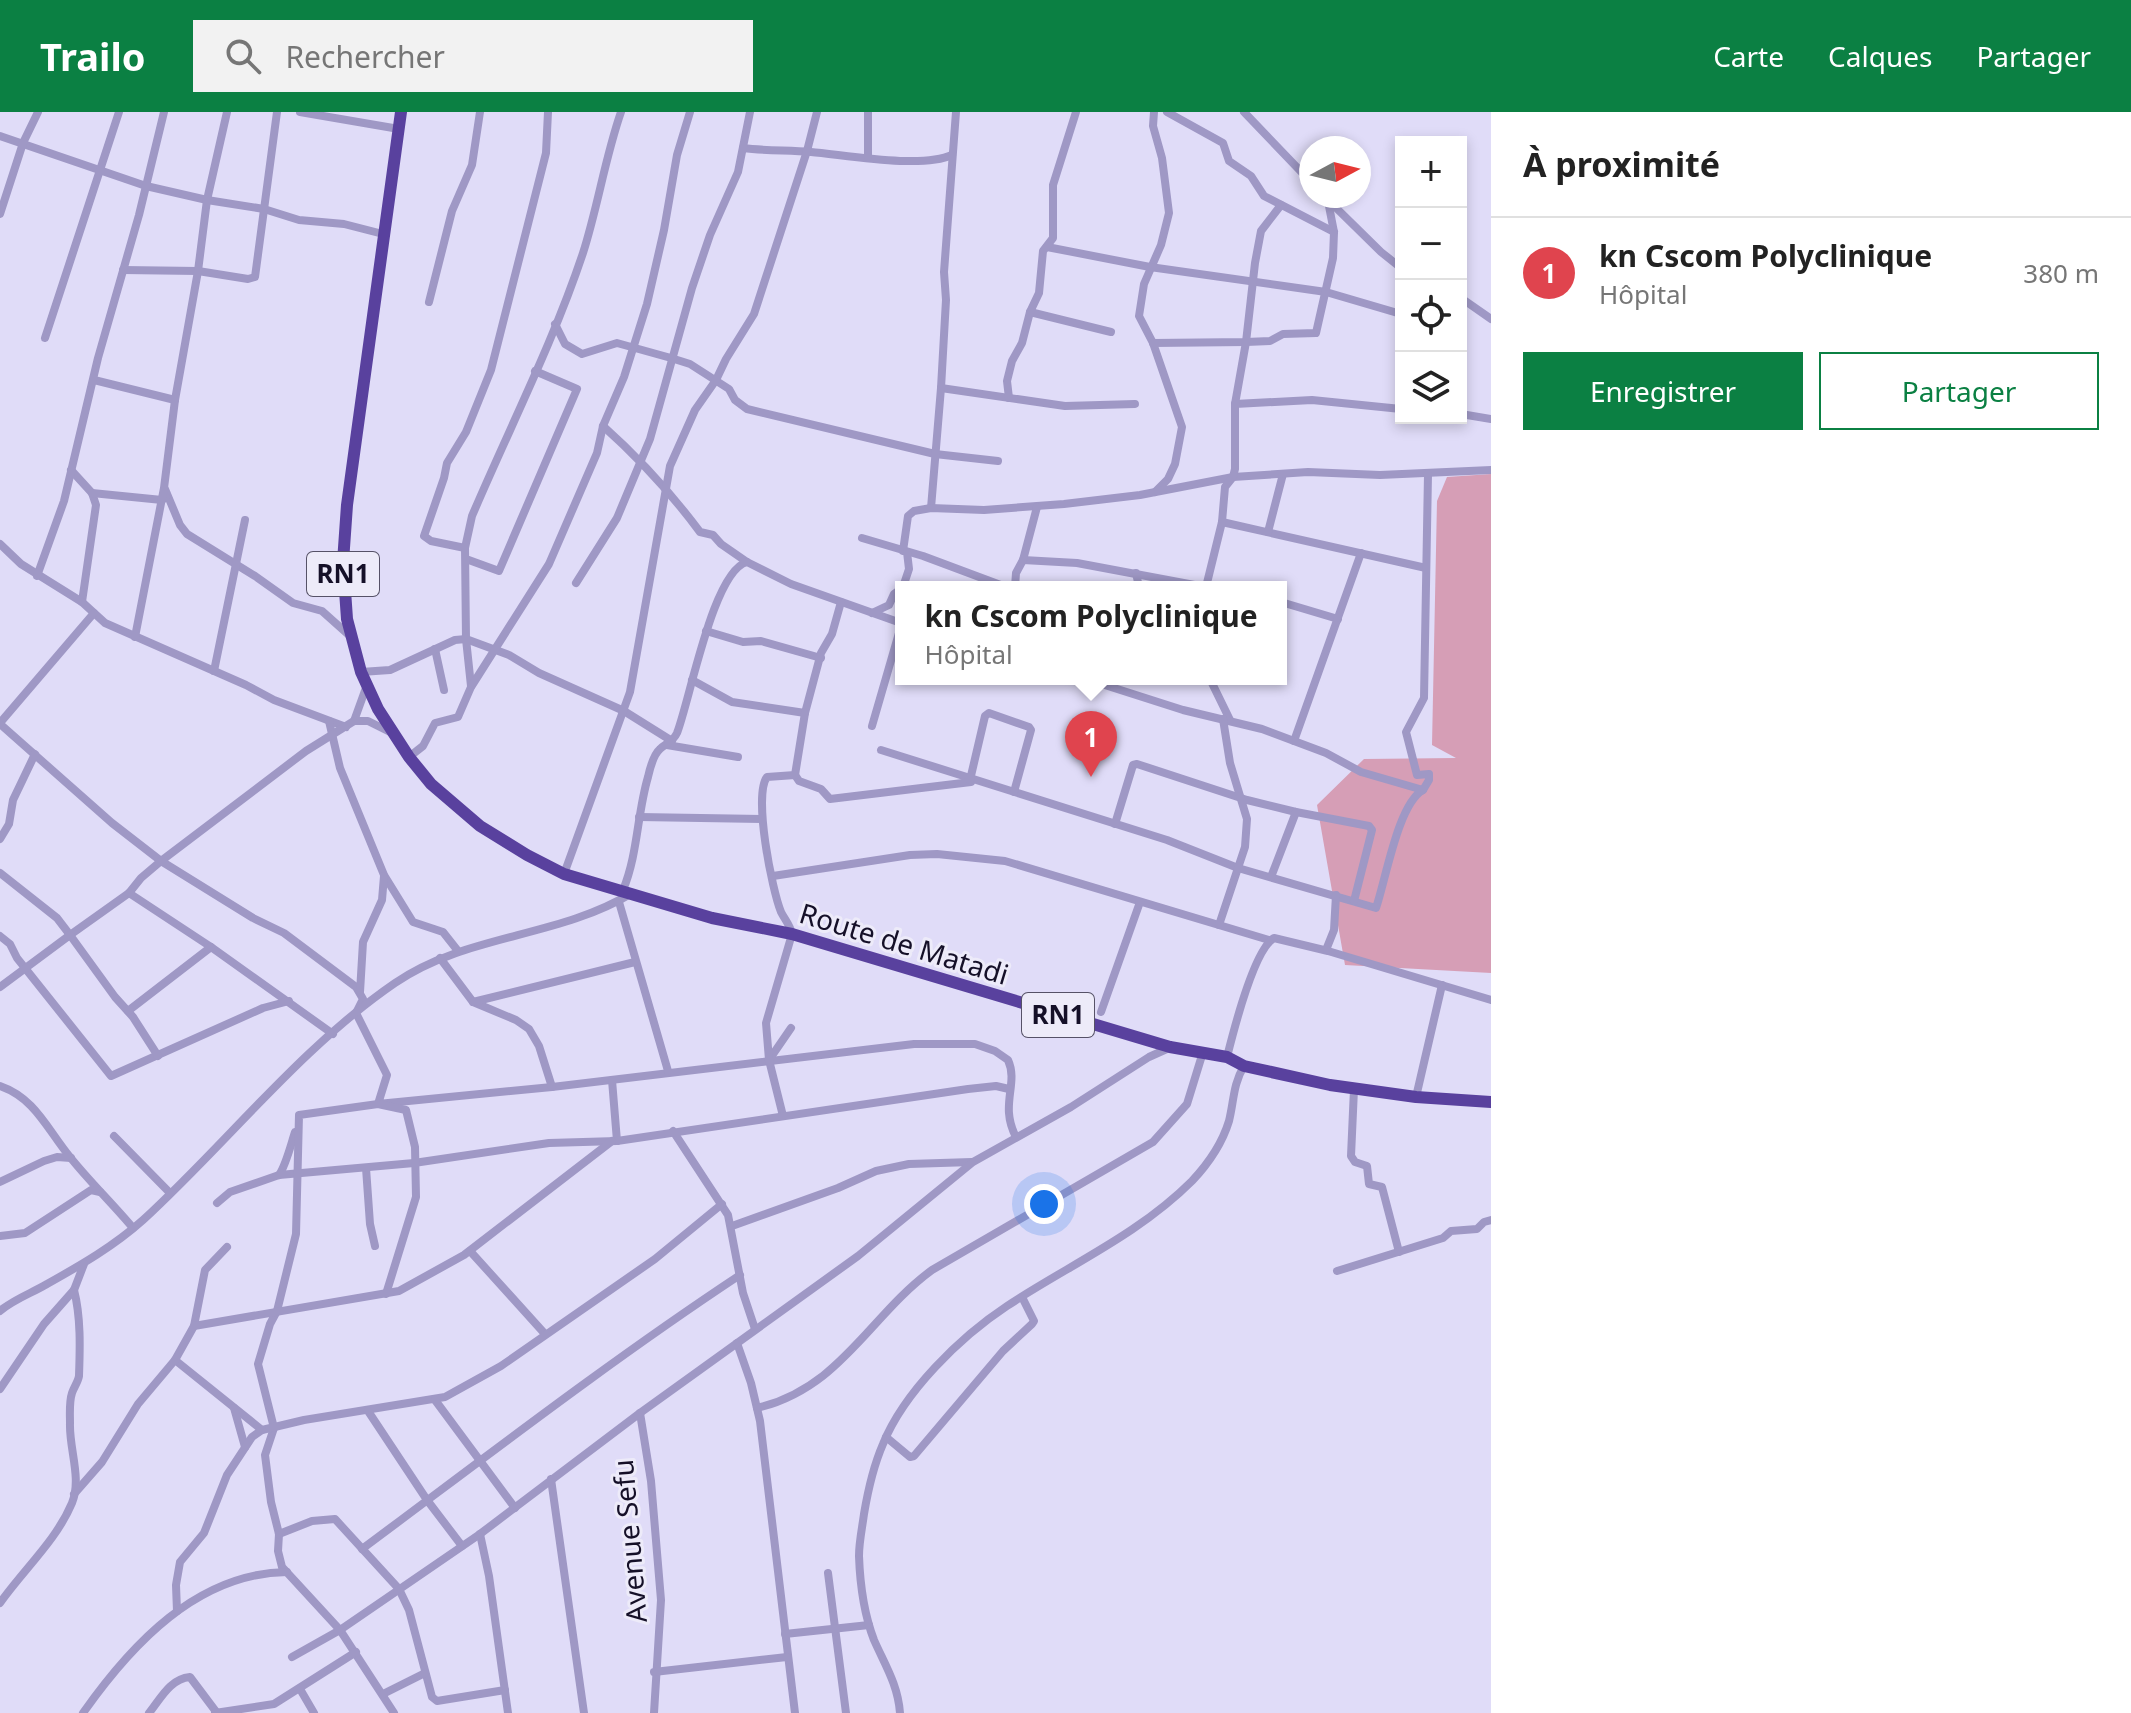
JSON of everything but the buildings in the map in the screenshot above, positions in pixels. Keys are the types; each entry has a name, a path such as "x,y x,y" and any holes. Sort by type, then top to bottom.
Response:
{"highway":[{"name":"RN1","path":"401,112 347,505 343,562 350,636 361,672 393,734 451,804 504,843 564,874 625,895"},
{"name":"Route de Matadi","path":"625,895 712,918 792,934 1170,1047 1227,1057 1244,1066 1354,1089 1491,1102"}],"street":[{"path":"0,214 23,143 38,112"},
{"path":"45,338 119,112"},
{"path":"37,576 61,512 164,112"},
{"path":"135,637 164,495 184,335 198,271 207,200 227,112"},
{"path":"123,270 198,271 248,279 255,277 277,112"},
{"path":"300,112 399,129"},
{"path":"429,302 452,211 472,165 480,112"},
{"path":"465,548 431,541 424,536 447,463 466,432 491,370 546,153 548,112"},
{"path":"471,687 466,639 465,548 472,516 583,253 621,112"},
{"path":"409,757 423,746 435,723 457,720 471,687 549,564 597,453 603,426 634,346 655,273 677,155 690,112"},
{"path":"576,583 617,518 650,439 671,358 710,235 738,172 750,112"},
{"path":"564,874 630,692 670,466 695,410 754,314 817,112"},
{"path":"868,112 868,157"},
{"path":"931,508 941,388 946,300 944,272 956,112"},
{"path":"1009,398 1007,381 1039,293 1042,257 1053,238 1053,185 1076,112"},
{"path":"1154,112 1154,130 1162,158 1169,210 1159,249 1150,267 1139,316 1153,343 1182,427 1175,464 1168,479 1154,492"},
{"path":"1167,112 1217,139 1225,147 1229,161 1251,176 1260,193 1334,232"},
{"path":"1244,112 1299,169"},
{"path":"0,136 146,186 264,209 299,220 344,224 383,234"},
{"path":"743,148 775,152 807,151 848,157 937,160 952,155"},
{"path":"1207,581 1222,522 1225,487 1233,477 1235,404 1261,231 1281,205"},
{"path":"1153,343 1270,341 1283,334 1316,333 1333,258 1334,232 1328,208"},
{"path":"1336,208 1395,263"},
{"path":"1047,247 1150,267 1326,292 1395,312"},
{"path":"1467,302 1491,319"},
{"path":"1030,312 1111,332"},
{"path":"555,324 565,344 582,354 617,343 690,364 729,389 735,400 747,409 935,454 998,461"},
{"path":"466,559 499,571 577,389 535,371"},
{"path":"94,380 175,400"},
{"path":"941,388 1065,406 1135,404"},
{"path":"1235,404 1312,400 1395,408"},
{"path":"1467,415 1491,419"},
{"path":"603,426 665,486 700,532 713,535 747,562 791,584 895,623"},
{"path":"71,470 92,493 96,511 82,602"},
{"path":"905,581 909,569 905,552 908,516 914,511 931,508 984,510 1037,507 1154,492 1233,477 1491,470"},
{"path":"1268,532 1283,474"},
{"path":"881,750 1115,824 1238,868 1376,908 1410,801 1429,780 1429,774 1417,775 1406,732 1423,702 1428,474"},
{"path":"92,493 164,495"},
{"path":"164,495 183,530 293,603 322,611 350,636"},
{"path":"1015,581 1037,507"},
{"path":"214,671 245,520"},
{"path":"1222,522 1426,568"},
{"path":"862,538 989,581"},
{"path":"0,544 37,576 82,602 105,623 274,700 346,727"},
{"path":"1294,741 1361,553"},
{"path":"1023,560 1077,563 1136,573 1153,581"},
{"path":"668,1071 635,962 625,895 651,765 658,751 670,743 706,631 730,574 747,562"},
{"path":"1136,573 1138,581"},
{"path":"872,613 888,607 895,593"},
{"path":"841,602 805,713 795,775 799,781 821,789 830,799 973,781"},
{"path":"1287,604 1338,619"},
{"path":"94,613 0,723 112,823 161,861 253,918 284,933 360,992"},
{"path":"706,631 743,642 761,641 821,658"},
{"path":"361,672 390,670 455,640 466,639 496,650 559,683 624,711 670,743 738,757"},
{"path":"872,726 895,646"},
{"path":"435,649 444,690"},
{"path":"692,680 732,702 805,713"},
{"path":"0,987 129,893 161,861 306,751 354,721 367,685"},
{"path":"1112,685 1183,710 1294,741 1333,756 1361,772 1423,790"},
{"path":"1213,685 1227,720 1230,763 1247,815 1245,847 1219,925"},
{"path":"1217,692 1219,685"},
{"path":"973,781 985,716 989,713 1031,730 1014,792"},
{"path":"329,721 340,768 384,875 413,922 443,932 458,951"},
{"path":"354,721 368,721 393,734"},
{"path":"0,839 9,824 13,800 35,754"},
{"path":"1115,824 1134,764 1242,798 1369,826 1372,830 1354,901"},
{"path":"783,1116 769,1060 768,1014 792,934 782,913 773,876 762,819 761,786 764,779 770,776 795,775"},
{"path":"1271,877 1296,812"},
{"path":"639,817 762,819"},
{"path":"773,876 910,855 937,854 1005,861 1269,940 1280,939 1326,950 1491,1000"},
{"path":"0,873 57,918 158,1056"},
{"path":"356,1013 363,999 360,992 363,942 382,900 384,875"},
{"path":"129,893 333,1034"},
{"path":"0,1311 84,1263 133,1228 333,1034 396,982 458,951 565,923 625,895"},
{"path":"1326,950 1334,930 1336,895"},
{"path":"1101,1012 1140,902"},
{"path":"0,936 10,944 108,1074 119,1074 263,1008 289,1001"},
{"path":"1227,1057 1249,983 1269,940"},
{"path":"128,1011 211,947"},
{"path":"440,958 473,1002 516,1020 529,1029 539,1046 552,1087"},
{"path":"473,1002 635,962"},
{"path":"1416,1097 1442,985"},
{"path":"356,1013 387,1075 378,1104"},
{"path":"769,1060 791,1028"},
{"path":"394,1713 340,1630 279,1561 279,1534 265,1455 274,1428 258,1364 277,1311 296,1234 299,1115 914,1044 975,1044 995,1051 1008,1060 1012,1073 1007,1110 1016,1137"},
{"path":"292,1657 340,1630 480,1534 640,1413 858,1256 973,1162 1170,1047"},
{"path":"757,1408 786,1398 825,1374 868,1335 906,1289 932,1270 1153,1142 1187,1104 1203,1052"},
{"path":"900,1713 896,1686 869,1625 860,1575 860,1538 873,1469 886,1437 910,1398 979,1326 1022,1297 1112,1245 1204,1169 1223,1139 1233,1103 1235,1081 1244,1066"},
{"path":"612,1080 614,1141"},
{"path":"0,1086 17,1091 26,1099 71,1158 133,1228"},
{"path":"217,1203 230,1192 279,1175 414,1163 549,1143 614,1141 984,1086 1009,1089"},
{"path":"1354,1089 1351,1156 1355,1162 1367,1166 1369,1184 1382,1187 1399,1252"},
{"path":"378,1104 406,1110 415,1147 416,1197 386,1294"},
{"path":"279,1175 298,1123"},
{"path":"673,1131 722,1204 732,1226 740,1275 755,1329"},
{"path":"114,1136 170,1193"},
{"path":"194,1326 399,1291 470,1251 614,1141"},
{"path":"0,1182 52,1158 71,1158"},
{"path":"732,1226 876,1171 909,1164 973,1162"},
{"path":"366,1168 370,1224 375,1246"},
{"path":"0,1236 25,1233 91,1190 105,1194"},
{"path":"177,1611 176,1585 180,1562 204,1533 219,1490 245,1447 262,1430 304,1420 435,1400 475,1382 655,1259 722,1204"},
{"path":"1337,1271 1443,1238 1451,1231 1477,1229 1491,1220"},
{"path":"74,1494 93,1473 138,1404 175,1360 194,1326 205,1270 227,1247"},
{"path":"470,1251 545,1334"},
{"path":"0,1389 44,1324 74,1290 84,1263"},
{"path":"362,1549 666,1323 740,1275"},
{"path":"390,1279 399,1291"},
{"path":"0,1603 12,1584 45,1548 74,1494 76,1476 70,1427 71,1398 79,1379 79,1343 74,1290"},
{"path":"886,1437 910,1457 914,1456 1003,1351 1032,1324 1034,1321 1022,1297"},
{"path":"737,1343 757,1408 795,1713"},
{"path":"175,1360 262,1430"},
{"path":"435,1400 515,1508"},
{"path":"234,1407 245,1447"},
{"path":"368,1411 427,1500 462,1546"},
{"name":"Avenue Sefu","path":"640,1413 651,1481 661,1600 654,1672 654,1713"},
{"path":"551,1479 584,1713"},
{"path":"279,1534 312,1521 331,1518 362,1549 399,1589 409,1610 432,1697 437,1701 505,1690"},
{"path":"480,1534 489,1576 508,1713"},
{"path":"83,1713 125,1657 177,1611 242,1577 287,1572"},
{"path":"828,1573 846,1713"},
{"path":"785,1634 869,1625"},
{"path":"149,1713 171,1684 190,1677 216,1713 275,1709 356,1652"},
{"path":"654,1672 787,1657"},
{"path":"383,1694 425,1673"},
{"path":"300,1689 314,1713"}],"shaded area":[{"path":"1491,474 1491,973 1345,965 1317,805 1364,759 1456,758 1432,745 1437,501 1447,477"}],"place":[{"name":"kn Cscom Polyclinique","path":"1091,777"}]}
